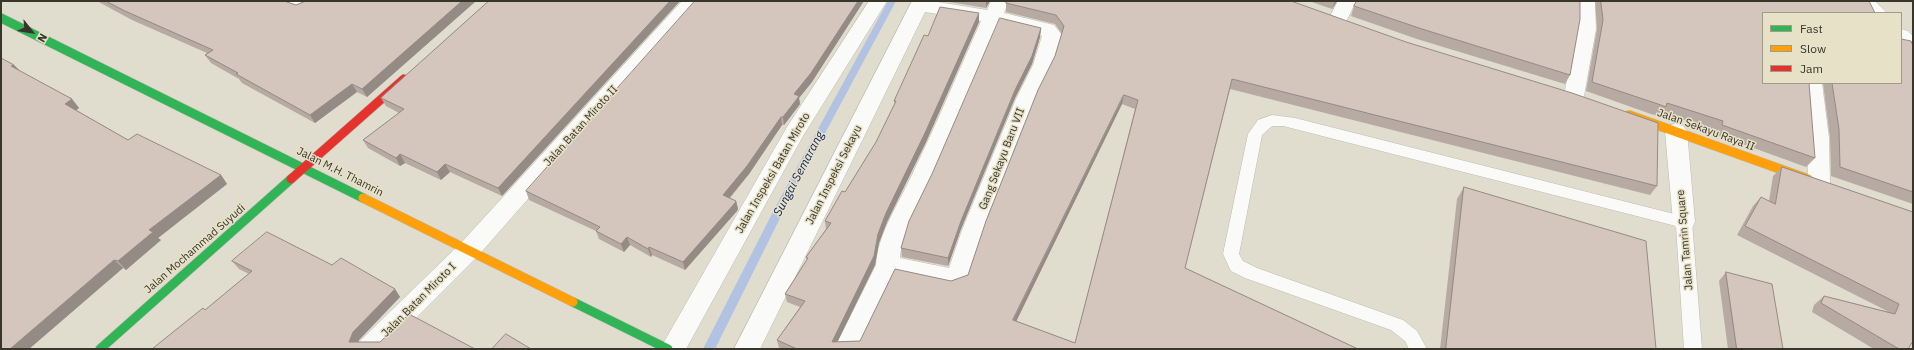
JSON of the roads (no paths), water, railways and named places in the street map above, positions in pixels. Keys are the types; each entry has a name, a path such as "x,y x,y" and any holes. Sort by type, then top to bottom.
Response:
{"main road":[{"name":"Jalan M.H. Thamrin","path":"1,18 668,349"},
{"name":"Jalan Mochammad Suyudi","path":"100,349 410,73"},
{"name":"Jalan Sekayu Raya II","path":"1618,111 1822,184"}],"street":[{"path":"287,1 300,6 311,1"},
{"name":"Jalan Batan Miroto II","path":"469,250 693,1"},
{"name":"Jalan Inspeksi Batan Miroto","path":"673,349 795,132 878,1"},
{"path":"1338,20 1347,1"},
{"path":"1574,96 1586,29 1586,1"},
{"path":"1864,1 1876,12"},
{"name":"Gang Sekayu Baru VII","path":"888,265 952,278 956,278 960,273 974,230 1026,98 1042,65 1052,35 1047,30 996,9 920,3"},
{"name":"Jalan Inspeksi Sekayu","path":"747,349 920,3"},
{"path":"847,349 888,265 889,250 898,225 919,184 996,9"},
{"path":"1902,37 1913,47"},
{"path":"1812,84 1822,184"},
{"name":"Jalan Tamrin Square","path":"1676,132 1684,222"},
{"name":"Jalan Batan Miroto I","path":"369,349 469,250"}],"lane":[{"path":"1418,349 1412,336 1397,325 1282,285 1237,266 1231,254 1255,134 1259,126 1266,120 1295,123 1684,222"},
{"name":"Jalan Tamrin Square","path":"1684,222 1693,349"}],"waterway":[{"name":"Sungai Semarang","path":"709,349 782,204 892,1"}]}
